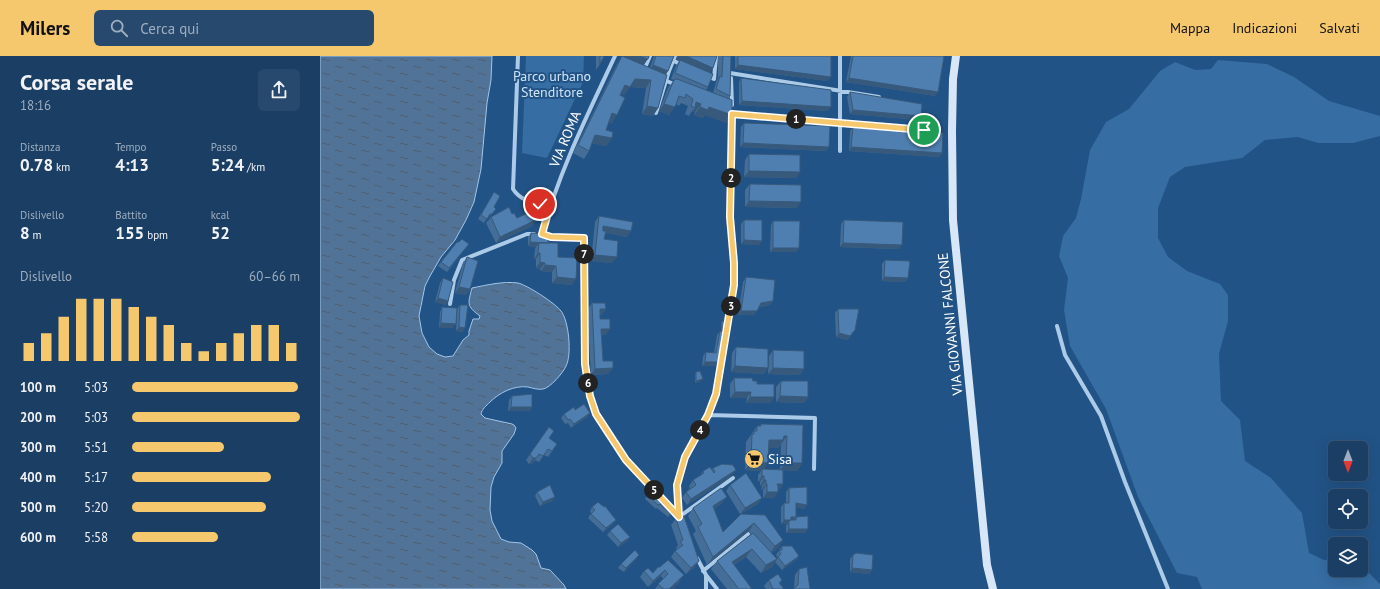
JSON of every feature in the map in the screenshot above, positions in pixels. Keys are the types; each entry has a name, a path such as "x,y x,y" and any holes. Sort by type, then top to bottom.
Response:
{"street":[{"path":"518,56 513,189 521,198 529,202 550,206"},
{"path":"643,71 650,56"},
{"path":"700,73 714,79 716,56"},
{"path":"840,56 840,151"},
{"name":"VIA GIOVANNI FALCONE","path":"956,56 953,79 952,116 953,220 987,565 993,589"},
{"path":"615,57 619,61"},
{"name":"VIA ROMA","path":"542,234 550,206 570,152 615,57"},
{"path":"656,113 674,58 687,67"},
{"path":"679,517 677,485 685,457 708,415 716,394 734,285 734,263 730,217 732,107 730,67"},
{"path":"637,69 649,74"},
{"path":"730,72 884,98"},
{"path":"655,76 681,87"},
{"path":"725,104 732,107"},
{"path":"732,114 924,130"},
{"path":"450,304 454,280 462,260 527,234 542,234 551,237 584,238 585,364 590,396 596,414 626,460 660,497"},
{"path":"1057,326 1065,355 1101,416 1125,482 1168,589"},
{"path":"708,415 815,418 814,469"},
{"path":"679,517 733,478"},
{"path":"670,506 679,517 682,524"},
{"path":"703,571 748,534"},
{"path":"694,551 703,571 717,589"},
{"path":"706,575 706,589"}],"green space":[{"name":"Parco urbano Stenditore","path":"526,56 584,56 583,82 547,158 522,153"},
{"path":"1218,60 1267,64 1294,77 1329,101 1380,116 1380,136 1353,143 1318,143 1298,137 1265,140 1242,158 1185,167 1170,177 1158,208 1158,238 1168,257 1187,271 1220,284 1228,295 1228,321 1219,354 1221,401 1240,420 1245,461 1271,478 1302,513 1309,553 1324,560 1328,560 1328,577 1368,577 1368,572 1380,584 1380,589 1202,589 1197,577 1177,573 1138,497 1106,409 1070,346 1064,310 1068,278 1059,256 1063,236 1076,218 1090,150 1106,122 1129,109 1160,71 1175,62 1195,70 1211,69"}],"water":[{"path":"320,56 492,56 491,80 487,103 481,169 474,202 455,240 441,257 425,286 419,316 422,333 429,347 437,354 445,357 453,356 463,340 469,335 473,319 479,319 480,316 472,310 469,304 472,288 501,283 518,283 528,287 547,299 561,311 564,316 568,330 569,354 566,366 559,376 553,383 543,389 517,387 507,390 484,408 481,414 485,418 512,424 516,428 514,434 502,451 502,463 494,477 491,487 490,510 492,521 501,539 509,542 521,543 532,550 536,554 541,568 550,570 566,589 320,589"}],"building":[{"path":"600,56 604,56 600,64"},
{"path":"622,56 667,75 658,108 647,106 651,80 635,79 630,87 625,85 620,95 625,98 617,115 612,113 606,130 613,132 612,138 595,135 589,151 578,145"},
{"path":"639,56 649,56 648,59"},
{"path":"656,56 674,56 668,71 653,65"},
{"path":"686,56 717,56 713,68"},
{"path":"723,56 731,56 730,96 716,89 720,76 722,77"},
{"path":"738,56 831,56 831,77 738,65"},
{"path":"853,56 944,56 938,92 849,78"},
{"path":"680,60 713,74 708,87 675,73"},
{"path":"741,78 831,90 831,107 742,101"},
{"path":"677,79 732,100 732,115 709,107 708,110 700,107 701,104 696,102 695,108 691,106 693,99 686,94 685,98 679,96 675,107 664,104 674,80"},
{"path":"850,92 922,104 921,116 853,110"},
{"path":"744,123 830,126 829,147 743,143"},
{"path":"853,127 943,133 942,153 851,147"},
{"path":"749,154 800,155 800,172 749,171"},
{"path":"750,184 801,185 801,202 749,201"},
{"path":"494,192 500,196 494,207 496,209 487,219 481,215"},
{"path":"509,207 512,214 514,213 517,218 532,211 536,220 500,237 491,217"},
{"path":"599,216 633,222 631,231 603,226 603,231 606,231 604,239 618,241 617,257 595,255"},
{"path":"744,220 762,220 762,241 744,240"},
{"path":"844,220 903,222 902,245 843,243"},
{"path":"773,221 800,221 799,248 773,248"},
{"path":"531,233 548,234 548,243 530,242"},
{"path":"462,239 469,244 449,268 441,262 457,242"},
{"path":"539,243 558,243 558,257 577,258 576,279 557,277 556,266 545,265 545,263 540,262 540,253 538,253"},
{"path":"467,257 478,261 470,289 459,287"},
{"path":"885,260 910,261 908,278 884,277"},
{"path":"746,277 775,280 773,301 761,303 757,311 741,311"},
{"path":"443,278 453,282 448,301 438,298"},
{"path":"592,303 605,303 606,309 600,309 600,319 610,319 610,329 601,329 603,361 613,361 613,368 595,369"},
{"path":"460,305 468,305 465,328 459,327"},
{"path":"442,307 457,308 456,324 441,323"},
{"path":"838,309 859,309 855,330 850,336 839,333"},
{"path":"722,321 727,322 726,329 722,328"},
{"path":"720,331 726,332 720,362 705,362 706,352 716,353"},
{"path":"736,347 768,349 768,368 735,366"},
{"path":"773,350 804,351 804,369 773,368"},
{"path":"700,371 703,379 696,381 696,372"},
{"path":"734,378 752,378 753,381 757,381 757,384 774,384 774,397 750,397 751,392 735,392"},
{"path":"781,381 808,381 808,397 780,396"},
{"path":"532,394 532,407 511,407 512,396"},
{"path":"584,404 590,413 574,424 570,419 568,420 564,414 574,407 575,410"},
{"path":"761,424 803,425 802,463 786,463 787,436 784,436 783,440 769,440 768,463 751,462 752,434 754,434 754,431 757,431 757,426 761,426"},
{"path":"549,427 554,431 549,438 557,444 552,451 548,449 543,456 539,454 536,458 533,458 530,454"},
{"path":"722,464 733,465 736,470 691,499 686,492 696,485 693,480 710,467 714,473 713,468"},
{"path":"762,469 783,470 783,484 777,484 778,492 767,492 767,484 766,480 764,480 764,476 762,476"},
{"path":"746,473 762,498 745,508 730,485"},
{"path":"550,485 555,497 543,502 537,492"},
{"path":"652,486 676,509 670,513 647,495 651,491 649,489"},
{"path":"807,487 807,505 796,503 796,517 791,517 791,520 784,520 784,503 789,503 789,488"},
{"path":"721,488 727,497 713,506 723,532 741,514 765,515 783,540 775,546 754,523 713,557 698,527 702,524 693,508"},
{"path":"598,502 604,507 605,506 616,520 606,528 591,514 595,510 592,507"},
{"path":"684,516 699,561 691,568 675,551 683,545 680,542 683,540 676,519"},
{"path":"808,516 808,529 789,529 790,520 796,520 796,517"},
{"path":"618,524 630,537 621,543 610,531"},
{"path":"753,533 777,559 766,565 752,549 732,562 752,589 739,589 717,561"},
{"path":"782,546 792,546 799,556 785,566 778,557 781,554 779,551 782,550"},
{"path":"635,550 639,555 626,568 621,564"},
{"path":"856,553 873,555 872,570 852,568 853,555"},
{"path":"668,560 684,575 669,589 664,589 658,584 668,574 665,570 653,581 644,571 648,568 653,573 658,567"},
{"path":"807,567 810,589 793,589 798,585 799,569"},
{"path":"778,574 782,580 779,583 784,589 773,589 769,580"}],"place":[{"name":"Sisa","path":"754,459"}],"route":[{"path":"540,204 550,206 542,234 551,237 584,238 585,364 590,396 596,414 626,460 679,517 677,485 685,457 708,415 716,394 734,285 734,263 730,217 732,114 924,130"}]}
